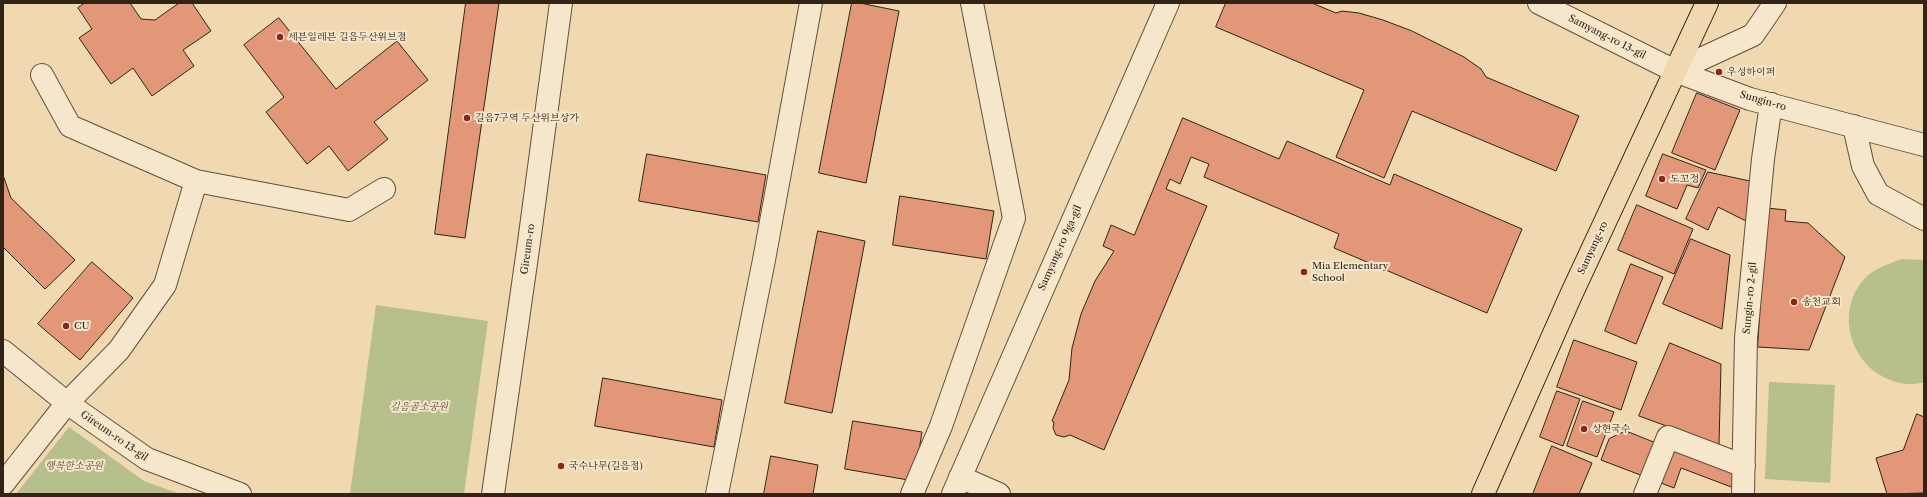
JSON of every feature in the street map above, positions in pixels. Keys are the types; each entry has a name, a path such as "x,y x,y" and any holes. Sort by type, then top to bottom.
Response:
{"main road":[{"name":"Samyang-ro","path":"1483,494 1572,295 1707,3"}],"street":[{"name":"Gireum-ro","path":"493,494 561,3"},
{"path":"717,494 764,260 811,3"},
{"path":"912,494 941,426 1014,218 972,3"},
{"name":"Samyang-ro 9ga-gil","path":"956,485 1168,3"},
{"name":"Samyang-ro 13-gil","path":"1539,3 1675,71"},
{"path":"1675,71 1753,35 1775,3"},
{"name":"Sungin-ro","path":"1675,71 1750,99 1924,145"},
{"path":"42,75 70,126 196,181 349,210 384,189"},
{"name":"Sungin-ro 2-gil","path":"1743,494 1746,338 1763,159 1771,104"},
{"path":"1854,126 1863,166 1878,194 1924,219"},
{"path":"3,484 67,403 119,350 165,285 196,181"},
{"name":"Gireum-ro 13-gil","path":"3,351 67,403 147,460 240,494"},
{"path":"1645,494 1668,437 1744,466"},
{"path":"956,485 999,494"}],"green space":[{"path":"1902,259 1924,260 1924,382 1915,384 1906,384 1888,379 1875,371 1864,361 1856,349 1851,335 1849,321 1850,306 1855,292 1864,279 1877,269"},
{"name":"길음골소공원","path":"376,305 488,321 464,494 350,494"},
{"path":"1769,382 1835,385 1830,483 1765,479"},
{"name":"행복한소공원","path":"69,427 144,481 180,494 16,494"}],"building":[{"path":"85,3 130,3 141,19 155,20 179,3 192,3 211,31 183,50 194,66 152,96 133,68 111,84 79,38 92,29 78,8"},
{"name":"길음7구역 두산위브상가","path":"466,3 499,3 465,238 435,234"},
{"path":"852,3 860,3 899,11 866,183 819,173"},
{"path":"1226,3 1312,3 1336,13 1342,11 1359,13 1383,20 1412,31 1464,57 1481,69 1486,77 1579,116 1556,171 1412,111 1384,178 1336,157 1364,90 1216,27"},
{"path":"279,18 336,89 397,41 428,80 374,122 388,139 348,171 329,146 307,164 266,112 284,97 244,45"},
{"path":"1697,93 1740,110 1715,170 1672,153"},
{"path":"1183,118 1279,159 1287,141 1390,185 1394,174 1522,229 1487,313 1334,248 1339,234 1204,177 1209,164 1191,157 1180,184 1170,179 1166,189 1207,206 1104,450 1070,435 1064,437 1056,435 1053,428 1054,422 1052,421 1069,380 1072,348 1081,314 1095,281 1114,251 1103,246 1111,225 1134,235"},
{"path":"647,154 766,175 758,222 639,201"},
{"path":"1663,154 1706,170 1698,188 1687,185 1677,209 1646,196"},
{"path":"1708,172 1750,181 1746,221 1718,207 1708,230 1686,219"},
{"path":"3,175 11,198 75,260 45,289 3,247"},
{"path":"900,196 994,211 986,259 893,245"},
{"path":"1637,205 1693,229 1674,274 1618,250"},
{"name":"송천교회","path":"1767,208 1786,210 1785,221 1808,223 1845,257 1809,350 1758,347"},
{"path":"818,231 865,241 832,413 785,403"},
{"path":"1691,239 1730,255 1722,329 1663,304"},
{"path":"92,262 133,298 80,360 38,324"},
{"path":"1631,264 1663,277 1636,344 1605,331"},
{"path":"1574,340 1637,362 1621,410 1557,387"},
{"path":"1670,343 1721,364 1719,445 1639,416"},
{"path":"603,378 722,400 714,447 595,426"},
{"path":"1557,391 1580,399 1563,446 1540,437"},
{"path":"1583,401 1614,412 1597,457 1567,446"},
{"path":"1917,414 1924,417 1924,493 1887,494 1876,458 1903,450"},
{"path":"853,421 922,432 914,481 845,469"},
{"path":"1626,431 1656,443 1643,476 1601,460 1609,439"},
{"path":"1552,446 1592,463 1579,494 1533,494"},
{"path":"1674,450 1735,473 1734,488 1681,468 1674,488 1661,483"},
{"path":"771,456 818,465 813,494 764,494"}],"place":[{"name":"세븐일레븐 길음두산위브점","path":"280,37"},
{"name":"우성하이퍼","path":"1719,72"},
{"name":"길음7구역 두산위브상가","path":"467,118"},
{"name":"도꼬정","path":"1662,179"},
{"name":"Mia Elementary School","path":"1304,272"},
{"name":"송천교회","path":"1794,302"},
{"name":"CU","path":"66,326"},
{"name":"상현국수","path":"1584,429"},
{"name":"국수나무(길음점)","path":"561,466"}]}
